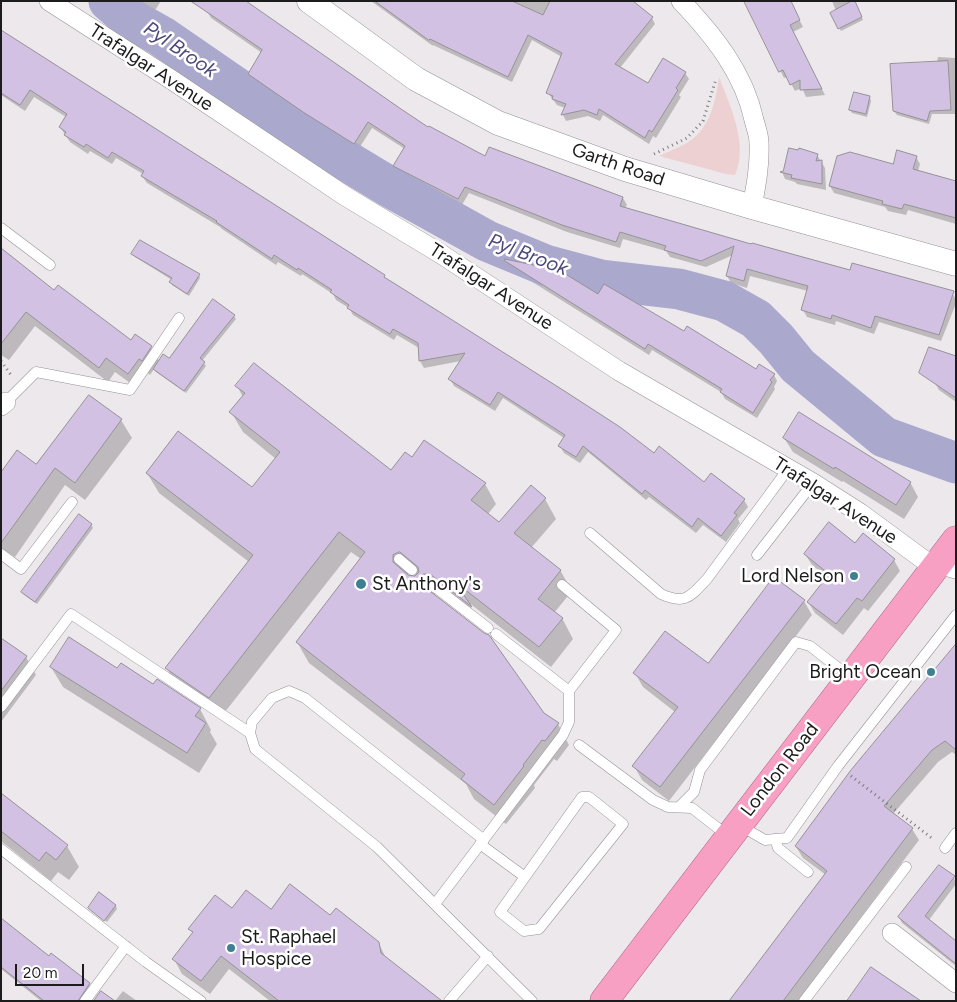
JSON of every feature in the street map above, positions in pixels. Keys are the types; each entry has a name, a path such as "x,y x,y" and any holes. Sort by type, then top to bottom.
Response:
{"highway":[{"name":"London Road","path":"604,1001 851,677 947,566 956,540"}],"street":[{"name":"Trafalgar Avenue","path":"49,1 172,80 345,196 441,254 619,371 813,483 860,513 924,560 947,566"},
{"name":"Garth Road","path":"309,1 416,78 498,123 625,169 956,264"},
{"path":"681,1 710,32 735,68 752,109 759,141 758,176 752,207"},
{"path":"892,932 956,983"}],"lane":[{"path":"1,228 50,266"},
{"path":"4,404 36,372 130,390 179,318"},
{"path":"590,534 661,594 674,600 680,600 693,594 707,579 788,469"},
{"path":"757,555 813,483"},
{"path":"1,554 21,568 72,502"},
{"path":"399,559 412,570"},
{"path":"426,580 569,692"},
{"path":"436,904 563,735 569,722 569,692 616,630 562,585"},
{"path":"1,707 72,614 250,733"},
{"path":"579,745 653,800 668,807 692,808 733,830 766,840 787,838 838,766 956,615"},
{"path":"680,807 694,792 700,770 796,642 810,646 851,677"},
{"path":"525,877 305,698 289,691 272,698 252,722 250,733 255,749 377,847 532,1001"},
{"path":"582,797 589,797 622,824 539,929 524,931 500,912 525,877 582,797"},
{"path":"945,848 956,833"},
{"path":"775,839 778,848 808,872"},
{"path":"1,849 200,1001"},
{"path":"804,1001 906,867"},
{"path":"85,1001 126,946"},
{"path":"449,1001 488,956"}],"path":[{"path":"625,169 687,138 703,121 712,95 722,50"},
{"path":"838,766 945,848"}],"shaded area":[{"path":"719,77 733,113 739,138 739,163 735,175 659,156 689,142 702,129 710,115"}],"building":[{"path":"191,1 246,1 428,127 485,156 489,147 623,197 620,206 751,244 850,270 852,263 954,291 939,335 875,316 871,328 832,315 831,319 801,310 808,286 747,269 744,281 726,276 734,246 701,261 664,250 666,246 620,232 616,242 562,225 465,187 458,199 393,166 405,146 368,122 354,144 248,74 262,50"},
{"path":"375,1 512,1 543,15 550,1 633,1 653,17 615,64 648,83 663,58 686,72 676,88 678,90 652,132 649,130 645,138 599,109 597,115 584,110 561,115 566,104 552,99 553,96 546,93 562,53 528,35 508,77 429,40"},
{"path":"744,1 791,1 800,20 790,25 822,89 800,90 800,80 790,85 783,70 779,72"},
{"path":"855,1 862,17 838,29 830,13"},
{"path":"1,30 566,392 620,427 654,453 659,446 704,482 711,473 745,499 734,513 737,515 721,536 698,518 692,527 645,490 642,494 583,446 576,457 558,446 565,435 498,392 490,405 448,379 465,353 419,361 418,343 393,329 390,334 347,308 349,305 330,292 332,290 274,255 272,259 217,221 141,176 144,171 112,152 108,158 86,144 84,147 64,135 66,132 59,127 67,114 30,90 20,105 1,93"},
{"path":"948,61 951,110 930,111 927,121 893,111 890,64"},
{"path":"854,92 870,96 866,114 849,110"},
{"path":"789,148 798,150 799,148 818,154 816,161 822,160 822,184 791,178 792,175 780,172 783,171"},
{"path":"897,150 917,156 913,169 956,181 956,218 904,204 902,209 882,204 883,201 829,186 837,156 850,152 893,164"},
{"path":"140,240 200,274 187,294 169,282 172,278 131,254"},
{"path":"1,248 54,290 58,285 131,340 135,334 152,346 142,361 139,359 128,374 106,358 99,368 26,312 1,344"},
{"path":"505,259 547,268 549,264 598,294 604,284 684,331 687,326 756,369 759,364 775,374 770,380 772,382 753,413 720,392 722,389 648,344 645,349 505,261"},
{"path":"213,299 235,315 200,358 205,362 184,391 153,369 163,354 169,358"},
{"path":"929,347 956,356 956,398 919,373"},
{"name":"St Anthony's","path":"254,363 391,470 405,452 412,457 424,440 486,483 471,500 499,522 531,485 546,498 514,533 561,570 538,599 563,618 539,647 455,582 472,607 430,574 423,574 419,579 422,585 489,635 544,713 559,723 545,741 542,740 494,805 461,779 465,774 296,642 365,552 339,532 209,698 165,668 253,555 146,473 178,431 252,487 280,452 229,412 245,393 235,386","holes":["400,552 418,567 419,572 415,576 408,575 393,562 393,555"]},
{"path":"89,395 122,419 75,483 55,468 1,543 1,472 17,450 36,464"},
{"path":"799,412 911,482 896,505 835,467 834,469 783,438"},
{"path":"79,514 92,524 35,602 21,592"},
{"path":"829,522 855,543 863,533 895,559 862,601 857,598 836,624 807,602 829,574 804,554"},
{"path":"774,577 805,600 660,787 632,766 678,707 633,673 665,631 708,663"},
{"path":"69,637 117,668 121,663 153,684 157,679 201,708 195,716 206,723 187,753 50,667"},
{"path":"1,638 27,656 1,691"},
{"path":"956,644 956,750 945,741 932,750 884,806 913,828 783,1001 729,1001 827,871 795,846 851,770"},
{"path":"1,793 68,845 56,860 46,852 39,861 1,831"},
{"path":"939,865 955,876 925,916 956,941 956,964 898,917"},
{"name":"St. Raphael Hospice","path":"290,884 330,915 336,908 379,942 381,953 442,1001 279,1001 221,956 201,981 172,959 193,932 188,929 215,895 232,908 246,890 271,909"},
{"path":"99,892 116,905 104,921 88,908"},
{"path":"1,918 49,956 51,953 90,983 78,1001 44,1001 1,967"},
{"path":"871,967 921,1001 847,1001"},
{"path":"101,991 115,1001 94,1001"}],"waterway":[{"name":"Pyl Brook","path":"109,1 129,18 161,36 312,140 388,186 487,241 545,265 601,280 679,289 724,301 756,319 776,339 798,366 884,437 956,463"}],"place":[{"name":"Lord Nelson","path":"854,576"},
{"name":"St Anthony's","path":"361,584"},
{"name":"Bright Ocean","path":"931,672"},
{"name":"St. Raphael Hospice","path":"231,948"}]}
